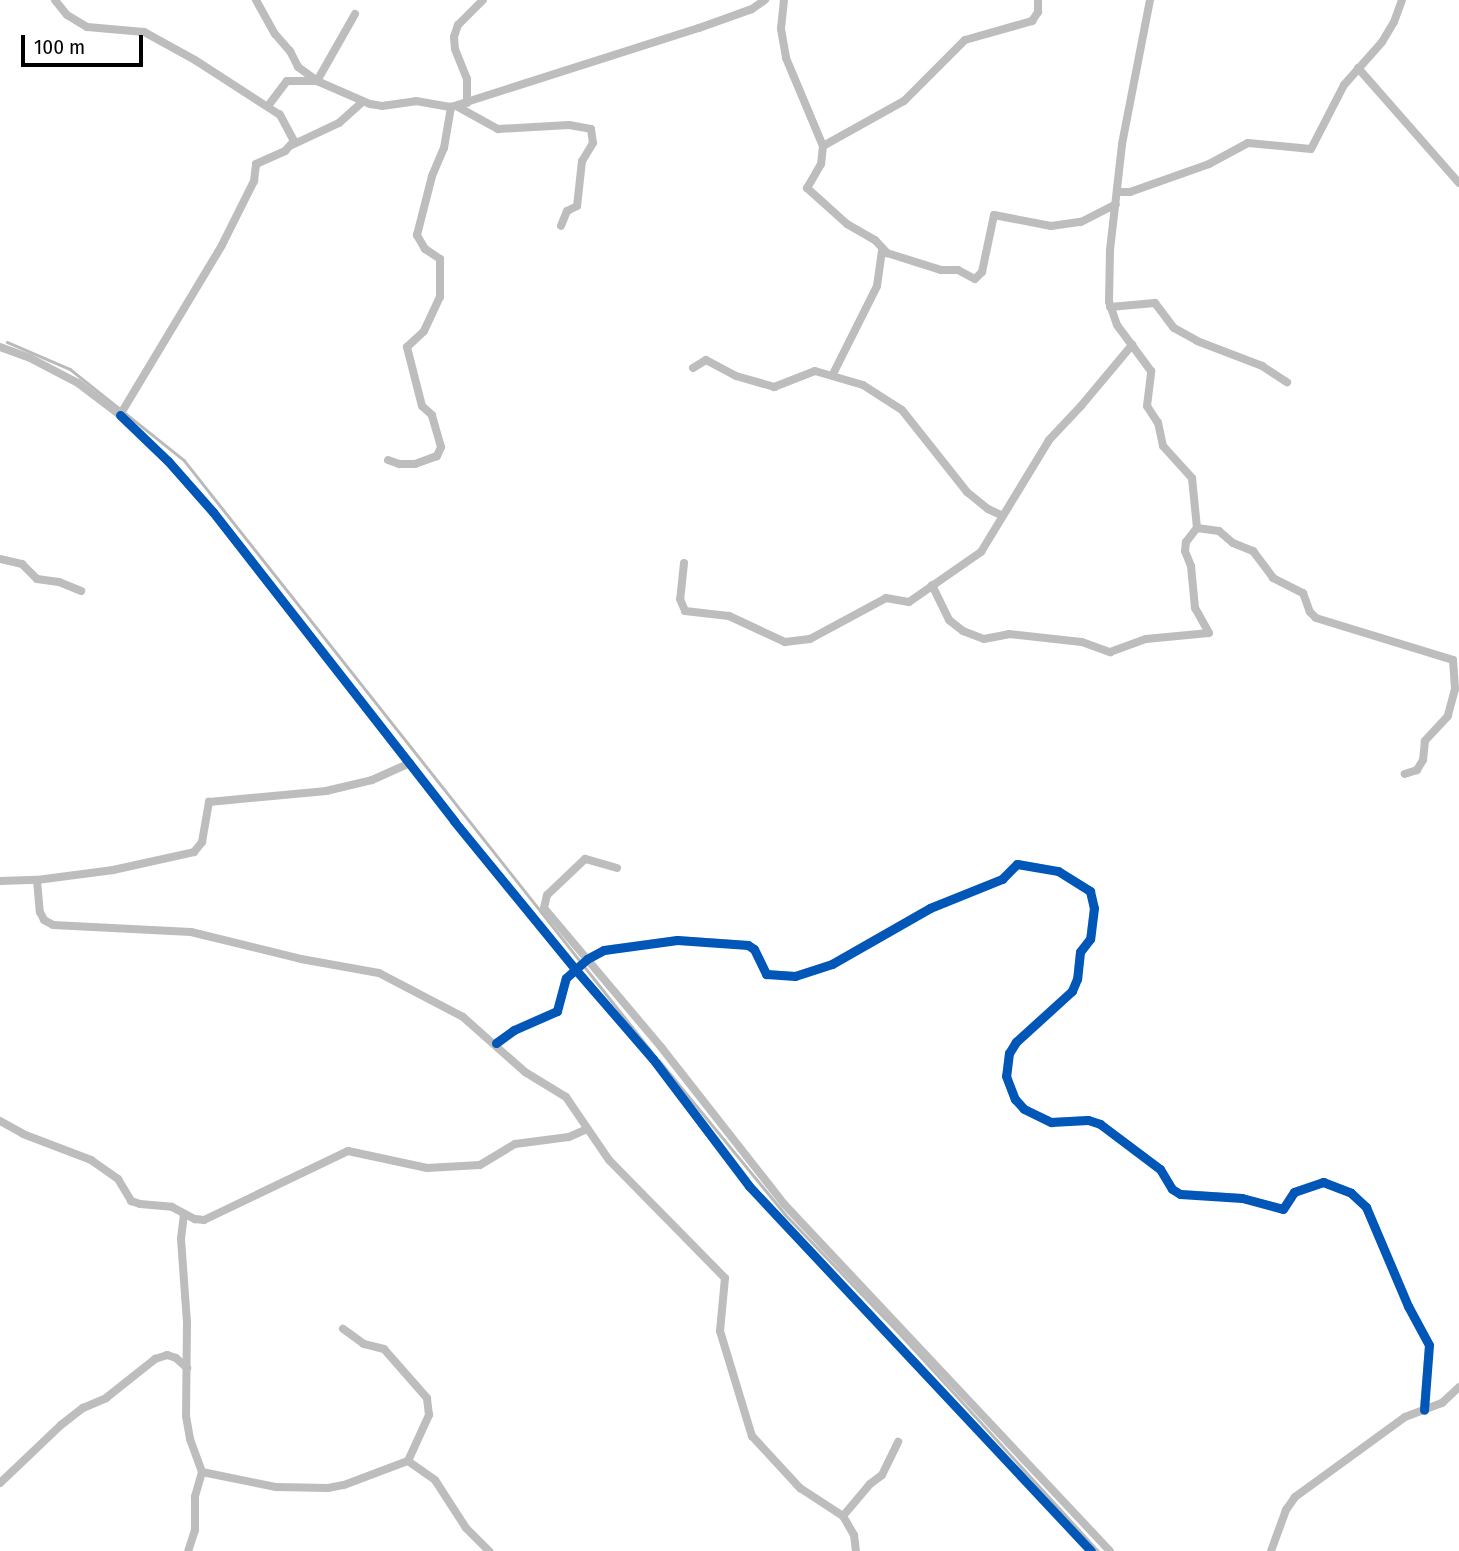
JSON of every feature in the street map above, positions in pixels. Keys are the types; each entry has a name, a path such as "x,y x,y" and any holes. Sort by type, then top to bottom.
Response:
{"street":[{"path":"55,0 67,15 87,27 144,32 268,106 286,122 293,135 292,145"},
{"path":"256,0 298,67 317,81 362,102 382,106 427,102 454,107 498,129 569,125 591,129 593,143 582,161 577,206 567,211 561,226"},
{"path":"467,103 467,79 455,49 454,37 458,24 483,0"},
{"path":"454,107 699,29 752,9 765,0"},
{"path":"784,0 781,29 786,58 823,146 822,159 808,183 809,192 851,227 875,240 892,255 942,270 958,270 975,279 982,272 994,215 1051,226 1081,222 1115,204"},
{"path":"823,146 904,101 965,40 1025,25 1038,12 1038,0"},
{"path":"932,585 949,620 963,631 984,639 1009,634 1082,642 1110,653 1146,639 1208,634 1195,608 1191,566 1185,551 1186,542 1197,528 1192,478 1163,446 1158,423 1147,406 1153,376 1117,324 1110,307 1110,264 1122,141 1150,0"},
{"path":"1118,192 1130,192 1209,164 1248,142 1311,149 1333,103 1358,68 1382,42 1394,22 1402,0"},
{"path":"317,81 355,15"},
{"path":"1358,68 1459,183"},
{"path":"268,106 287,81 317,81"},
{"path":"120,414 130,402 234,222 254,181 256,164 340,123 362,102"},
{"path":"388,460 398,464 415,464 438,456 441,447 432,415 422,406 407,348 424,331 440,297 440,259 425,249 417,235 454,107"},
{"path":"833,374 877,286 883,249"},
{"path":"1110,307 1155,303 1174,328 1197,341 1262,366 1287,382"},
{"path":"684,563 680,599 685,611 729,615 785,642 810,639 887,598 909,602 981,552 990,541 1001,514 1049,440 1082,406 1132,345"},
{"path":"0,347 72,379 120,414 169,461 213,512 410,763 581,964 749,1186 1091,1551"},
{"path":"693,368 706,360 736,376 774,387 808,372 833,374 863,385 902,410 967,492 988,509 1001,514"},
{"path":"1197,528 1219,531 1233,543 1253,551 1273,578 1303,593 1310,612 1316,618 1453,660 1455,689 1448,716 1425,741 1423,760 1417,770 1405,774"},
{"path":"0,559 22,564 41,581 59,582 80,591"},
{"path":"0,881 37,880 113,870 194,852 202,842 209,802 326,791 372,780 410,763"},
{"path":"617,868 585,859 544,901 544,908 581,964 661,1047 760,1176 1110,1551"},
{"path":"496,1043 514,1030 557,1010 564,983 581,964 604,950 684,940 748,946 754,949 766,974 794,976 827,967 930,908 1002,878 1015,866 1064,874 1088,889 1094,908 1089,943 1080,952 1075,985 1067,996 1016,1042 1009,1052 1006,1076 1015,1099 1024,1109 1051,1122 1088,1120 1100,1125 1154,1165 1172,1189 1180,1194 1242,1198 1283,1209 1294,1192 1323,1182 1351,1193 1366,1207 1408,1306 1427,1338 1429,1352 1424,1410"},
{"path":"37,880 40,912 44,920 53,925 191,932 301,959 364,968 463,1017 496,1043 525,1072 572,1102 604,1154 649,1204 676,1226 725,1278 720,1331 752,1436 800,1488 843,1516 854,1535 856,1551"},
{"path":"0,1121 23,1134 91,1160 118,1179 131,1201 140,1205 172,1207 204,1220 348,1151 427,1168 480,1165 494,1160 515,1144 569,1137 587,1129"},
{"path":"184,1214 181,1263 187,1322 186,1416 190,1439 202,1472 195,1497 195,1530 188,1551"},
{"path":"847,1291 861,1283"},
{"path":"202,1472 276,1487 316,1488 344,1485 408,1461 429,1415 427,1398 384,1349 363,1344 343,1329"},
{"path":"0,1483 27,1461 61,1425 83,1408 106,1398 155,1359 167,1355 176,1358 187,1368"},
{"path":"1271,1551 1286,1510 1295,1497 1405,1417 1441,1403 1459,1387"},
{"path":"843,1516 870,1484 882,1475 898,1442"},
{"path":"408,1461 435,1480 466,1528 489,1551"}],"waterway":[{"path":"7,342 70,369 184,460 652,1052"},
{"path":"659,1060 785,1214 902,1336 1098,1551"}],"cycle path":[{"path":"120,415 168,461 213,512 454,821 575,969 653,1059 749,1186 1091,1551"},
{"path":"496,1043 514,1030 557,1011 566,978 587,959 604,950 677,940 748,945 754,949 766,974 795,976 832,964 930,908 1002,879 1017,864 1058,871 1090,891 1094,908 1090,939 1080,952 1077,979 1072,991 1016,1042 1009,1053 1006,1076 1015,1099 1024,1109 1051,1122 1088,1120 1100,1124 1160,1169 1172,1189 1180,1194 1242,1198 1283,1209 1294,1192 1323,1182 1351,1193 1366,1207 1408,1306 1429,1345 1424,1410"}]}
